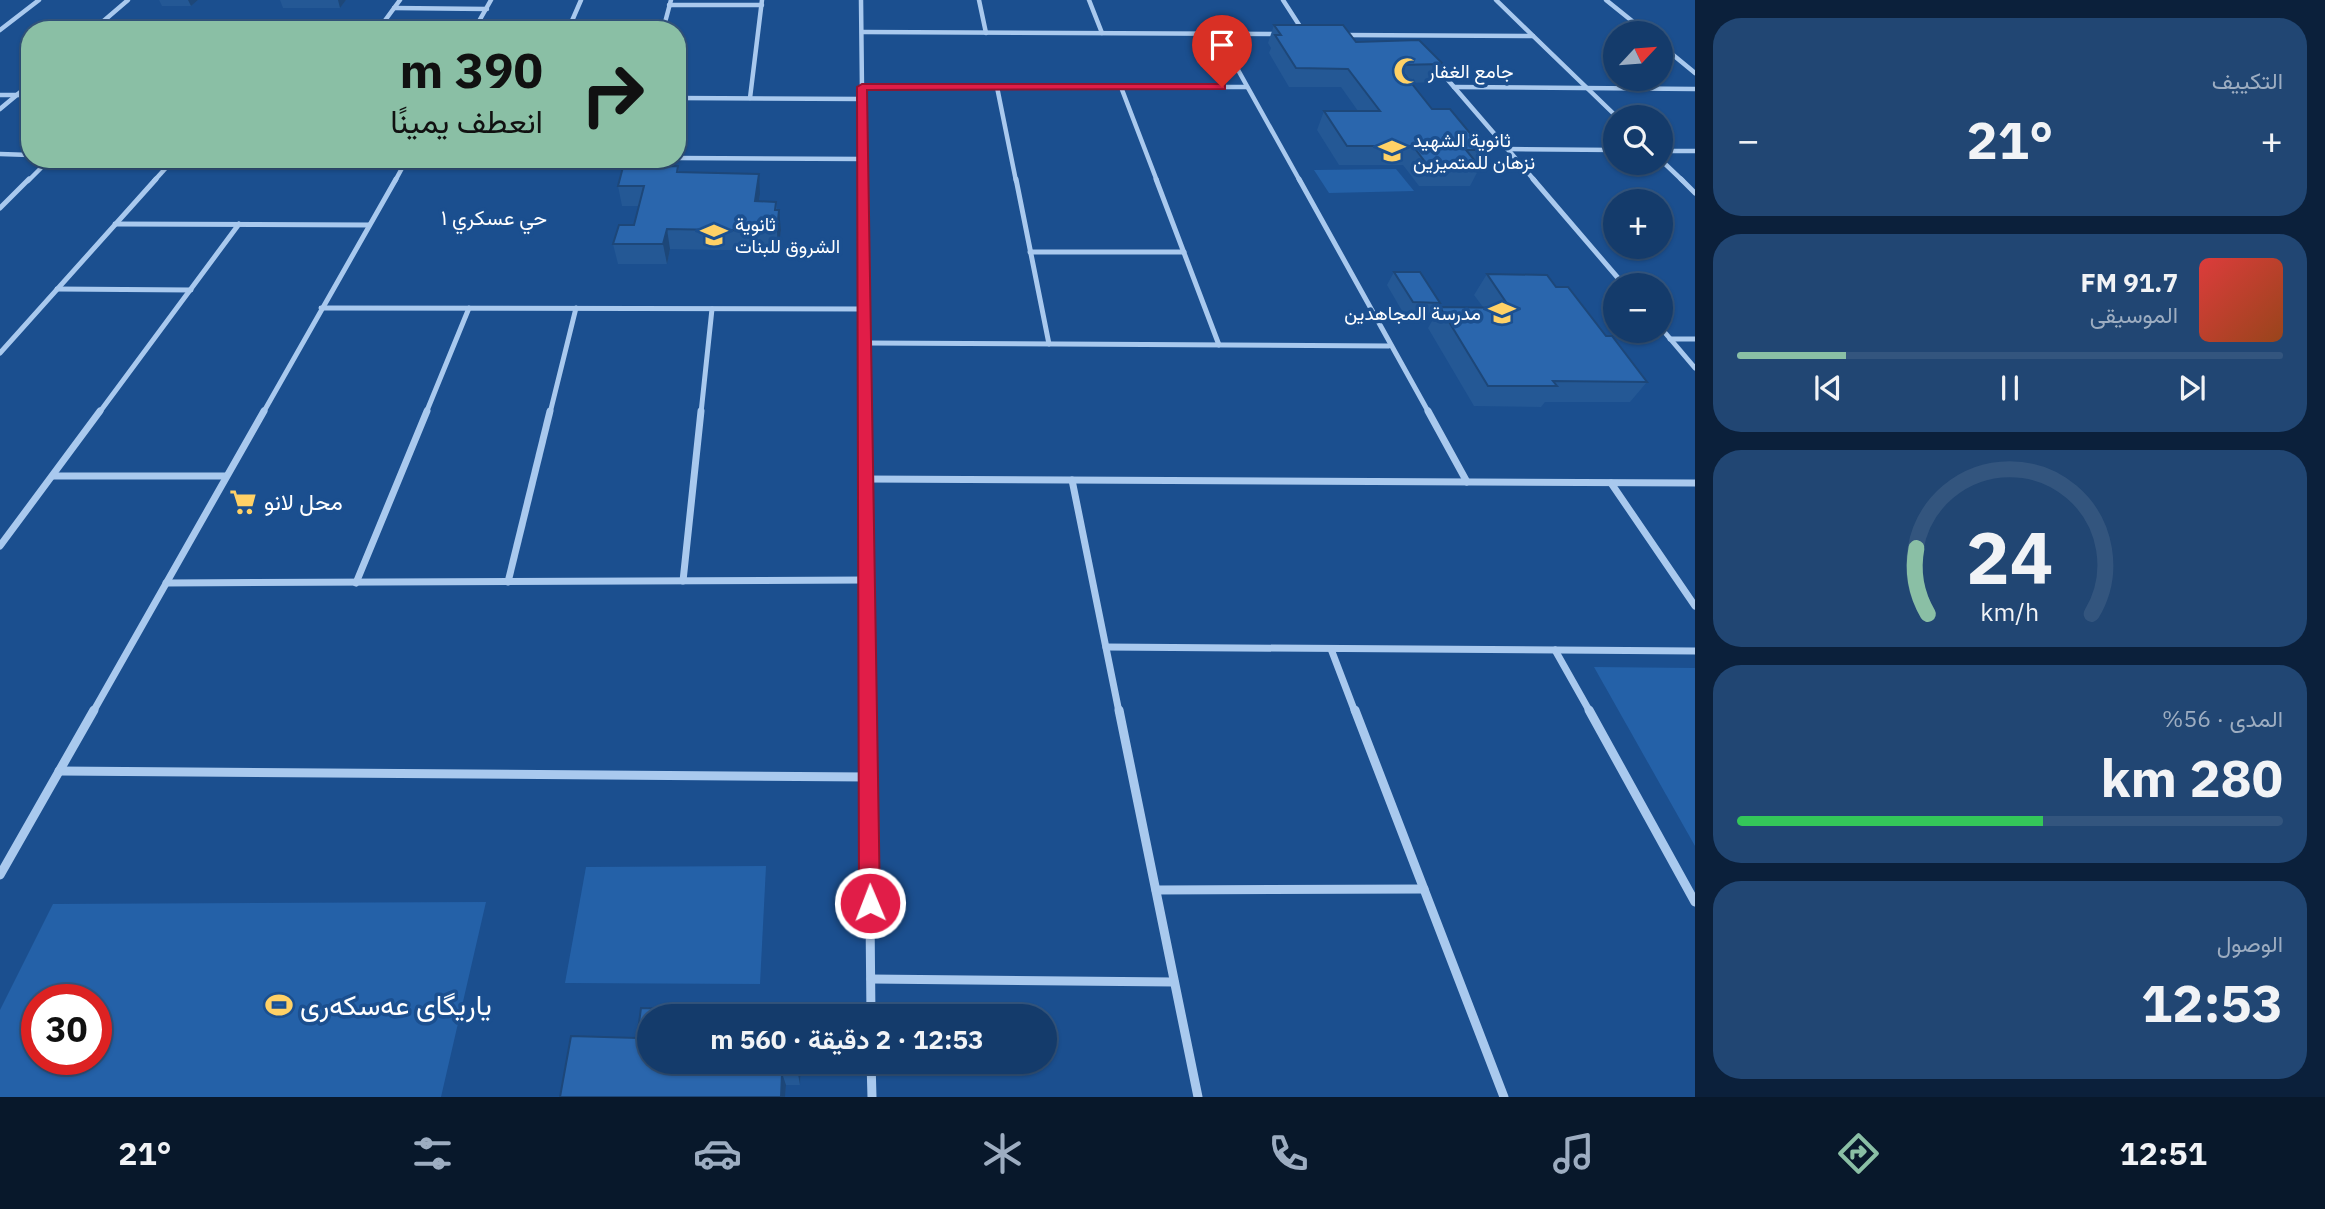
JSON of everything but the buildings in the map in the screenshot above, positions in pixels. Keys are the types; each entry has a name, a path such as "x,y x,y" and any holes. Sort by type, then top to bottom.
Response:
{"street":[{"path":"0,30 39,0"},
{"path":"104,21 128,0"},
{"path":"385,21 400,0"},
{"path":"480,21 491,0"},
{"path":"572,21 581,0"},
{"path":"861,0 871,1004"},
{"path":"979,0 986,33"},
{"path":"1089,0 1102,33"},
{"path":"1283,0 1306,34 1293,34"},
{"path":"1496,0 1605,105"},
{"path":"1606,0 1632,21"},
{"path":"665,21 670,3 762,3 750,98"},
{"path":"394,8 487,9"},
{"path":"862,32 1281,34"},
{"path":"1218,34 1389,346 1467,482"},
{"path":"1332,34 1533,36"},
{"path":"1409,35 1418,45"},
{"path":"1673,55 1695,73"},
{"path":"1427,56 1614,273"},
{"path":"862,87 1247,87"},
{"path":"997,87 1049,344"},
{"path":"1121,87 1219,345"},
{"path":"1454,87 1695,89"},
{"path":"0,109 21,92"},
{"path":"0,95 21,95"},
{"path":"686,98 862,99"},
{"path":"1507,149 1603,150"},
{"path":"1673,151 1695,151"},
{"path":"0,154 21,155"},
{"path":"686,158 863,159"},
{"path":"0,208 41,168"},
{"path":"0,353 166,168"},
{"path":"0,875 402,168"},
{"path":"1673,171 1695,193"},
{"path":"115,224 369,225"},
{"path":"0,546 239,225"},
{"path":"1030,252 1184,252"},
{"path":"57,289 191,290"},
{"path":"321,308 865,309"},
{"path":"356,583 469,308"},
{"path":"508,582 576,308"},
{"path":"683,581 712,309"},
{"path":"1673,339 1695,339"},
{"path":"1673,342 1695,368"},
{"path":"866,343 1389,346"},
{"path":"53,475 226,476"},
{"path":"865,479 1695,483"},
{"path":"1072,480 1198,1097"},
{"path":"1611,483 1695,606"},
{"path":"166,583 867,580"},
{"path":"1107,647 1695,651"},
{"path":"1331,649 1504,1097"},
{"path":"1555,650 1695,902"},
{"path":"59,771 869,777"},
{"path":"1156,890 1424,889"},
{"path":"871,979 1174,982"},
{"path":"872,1074 872,1097"}],"shaded area":[{"path":"1396,169 1414,191 1329,193 1314,170"},
{"path":"1594,667 1695,668 1695,846"},
{"path":"766,866 760,984 565,983 586,867"},
{"name":"یاریگای عەسکەری","path":"486,902 441,1097 0,1097 0,1010 53,904"}],"place":[{"name":"جامع الغفار","path":"1407,71"},
{"name":"ثانوية الشهيد نزهان للمتميزين","path":"1392,151"},
{"name":"ثانوية الشروق للبنات","path":"714,235"},
{"name":"مدرسة المجاهدين","path":"1502,313"},
{"name":"محل لانو","path":"243,502"},
{"name":"یاریگای عەسکەری","path":"279,1005"}],"district":[{"name":"حي عسكري ١","path":"494,218"}],"route":[{"path":"870,903 862,87 1222,87"}]}
